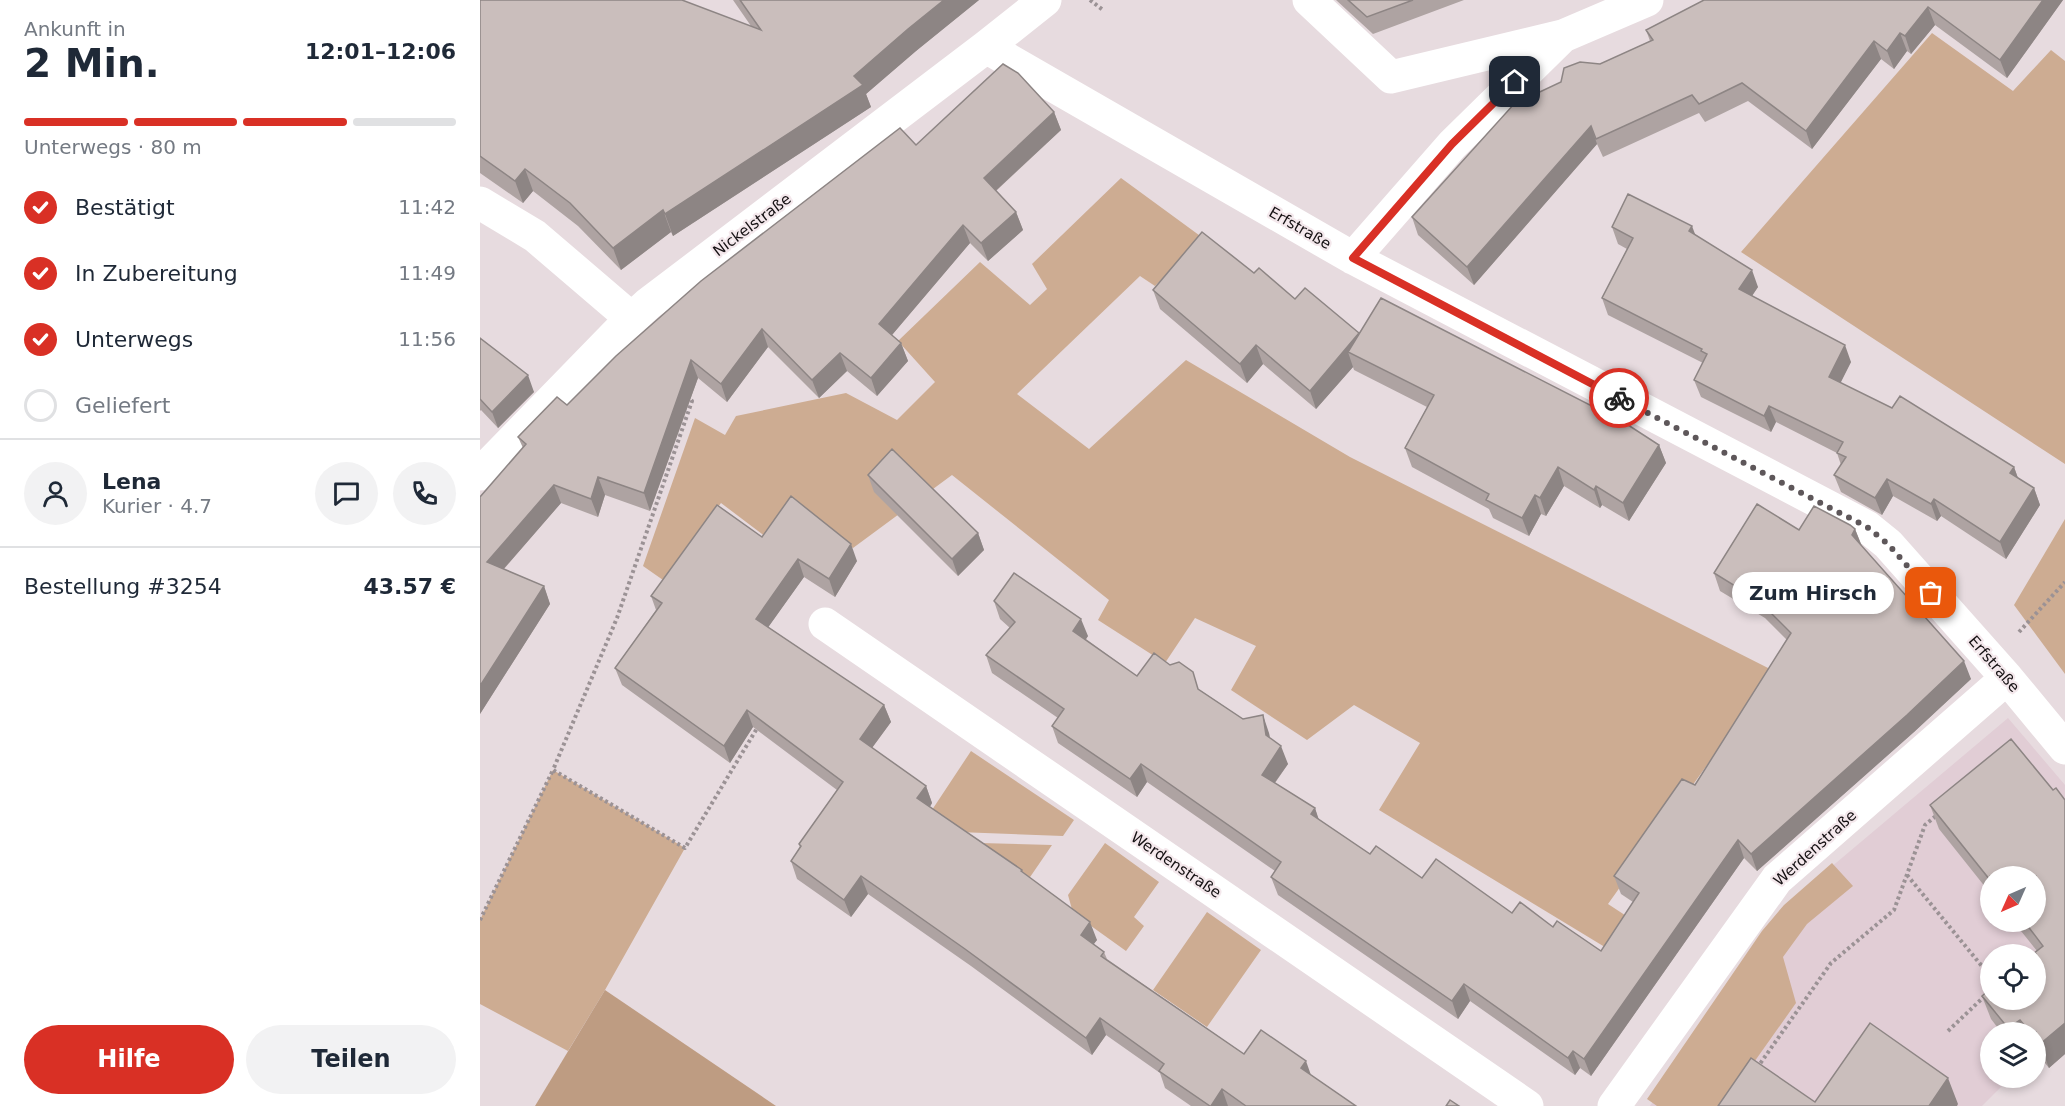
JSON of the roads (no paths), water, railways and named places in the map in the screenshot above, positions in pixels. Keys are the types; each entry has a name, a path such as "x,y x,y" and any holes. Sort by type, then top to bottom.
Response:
{"street":[{"name":"Nickelstraße","path":"480,474 648,304 986,48 1045,0"},
{"path":"1309,0 1391,77 1563,36 1647,0"},
{"path":"1353,258 1452,144 1563,36"},
{"name":"Erfstraße","path":"986,48 1353,258 1867,527 1888,544 2065,748"},
{"path":"480,203 535,236 632,319"},
{"name":"Werdenstraße","path":"825,624 1527,1106"},
{"name":"Werdenstraße","path":"1614,1106 1777,879 1998,669"}],"place":[{"name":"Zum Hirsch","path":"1931,593"}]}
